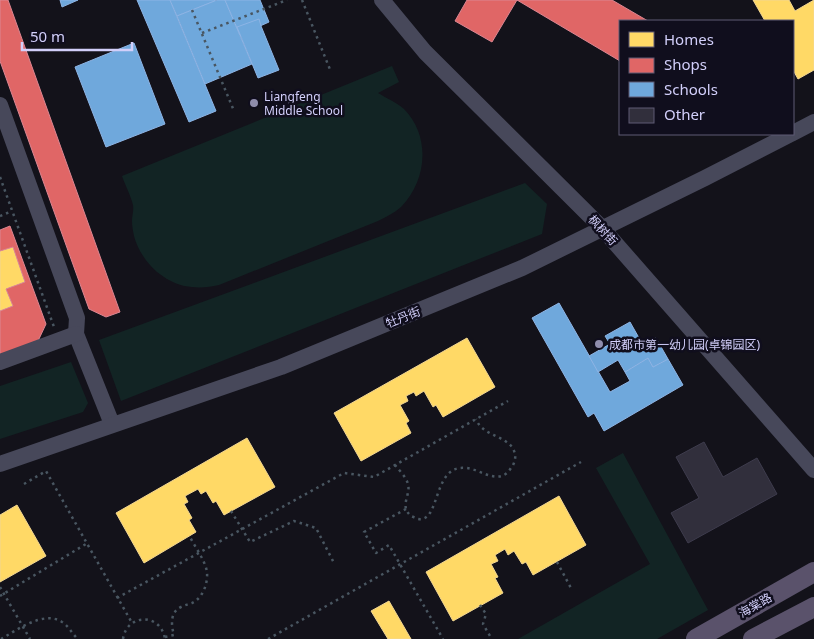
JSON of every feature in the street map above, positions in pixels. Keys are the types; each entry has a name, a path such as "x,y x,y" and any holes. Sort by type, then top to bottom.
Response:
{"main road":[{"name":"海棠路","path":"696,639 814,572"},
{"path":"753,639 814,607"}],"street":[{"name":"枫树街","path":"382,0 425,52 602,228 814,470"},
{"path":"0,105 77,318 76,334 112,424"},
{"name":"牡丹街","path":"794,132 814,122"},
{"name":"牡丹街","path":"0,464 281,367 522,268 706,178 788,135"},
{"path":"0,362 76,334"}],"path":[{"path":"202,33 286,0"},
{"path":"302,0 331,72"},
{"path":"192,10 234,111"},
{"path":"0,177 58,341"},
{"path":"0,216 12,211"},
{"path":"118,598 344,473 374,476 508,401"},
{"path":"395,465 409,486 406,509 411,516 423,519 432,511 441,484 447,475 460,468 468,468 495,477 502,476 512,467 515,454 511,446 506,442 480,428 476,420"},
{"path":"268,639 581,462"},
{"path":"24,484 46,472 132,623"},
{"path":"406,509 364,532 376,553 390,545 443,639"},
{"path":"231,511 250,542 294,521 316,528 334,563"},
{"path":"123,639 127,628 132,623 145,619 158,624 166,638 174,635 171,624 174,613 178,608 199,598 207,581 206,570 190,536"},
{"path":"0,596 87,544"},
{"path":"557,562 572,590"},
{"path":"0,587 30,639"},
{"path":"480,605 486,614 483,624 490,636"},
{"path":"1,639 39,619 51,618 61,621 78,639"}],"shaded area":[{"path":"392,66 399,82 378,93 404,109 413,120 419,132 422,145 420,172 416,185 401,207 378,221 219,285 192,287 182,285 164,277 148,263 137,246 134,236 132,223 133,205 122,176"},
{"path":"525,183 547,204 542,234 121,401 99,340"},
{"path":"71,362 88,403 83,412 0,439 0,386"},
{"path":"623,453 708,610 657,639 518,639 650,564 596,468"}],"building: Homes":[{"path":"753,0 789,0 795,11 814,0 814,70 798,79 794,72 794,20 764,20"},
{"path":"13,247 25,282 6,289 13,306 0,311 0,251"},
{"path":"467,338 495,387 443,417 436,405 433,407 424,391 416,396 414,392 406,396 408,401 400,405 409,421 406,423 411,433 361,461 334,413"},
{"path":"247,438 275,487 224,515 216,501 213,503 206,491 201,494 198,489 185,496 188,502 184,504 192,518 189,520 196,532 144,563 116,513"},
{"path":"559,496 586,545 533,575 526,562 522,564 514,551 508,555 505,549 495,555 498,561 491,564 498,577 495,578 503,593 453,621 426,572"},
{"path":"17,505 46,556 0,582 0,515"},
{"path":"389,601 411,639 388,639 371,611"}],"building: Shops":[{"path":"0,0 8,0 120,312 106,317 89,309 0,61"},
{"path":"467,0 517,0 492,42 455,21"},
{"path":"517,0 612,0 646,20 619,20 619,60"},
{"path":"10,226 46,324 38,341 0,355 0,311 13,306 6,289 25,282 13,247 0,251 0,230"}],"building: Schools":[{"path":"60,0 78,0 62,7"},
{"path":"137,0 170,0 216,111 189,122"},
{"path":"170,0 214,0 215,1 177,16"},
{"path":"217,0 225,0 252,64 205,84 177,16"},
{"path":"225,0 260,0 269,22 240,35"},
{"path":"259,19 279,70 258,78 237,27"},
{"path":"134,43 165,124 106,147 75,67"},
{"path":"559,303 610,392 630,381 625,372 648,358 653,367 668,359 683,385 604,431 594,413 588,417 532,318"},
{"path":"630,322 643,345 656,338 668,359 653,367 648,358 625,372 618,360 598,372 589,356 610,344 605,336"}],"building: Other":[{"path":"704,442 723,477 757,458 777,494 688,543 671,513 699,498 676,457"}],"place":[{"name":"Liangfeng Middle School","path":"254,103"},
{"name":"成都市第一幼儿园(卓锦园区)","path":"599,344"}]}
